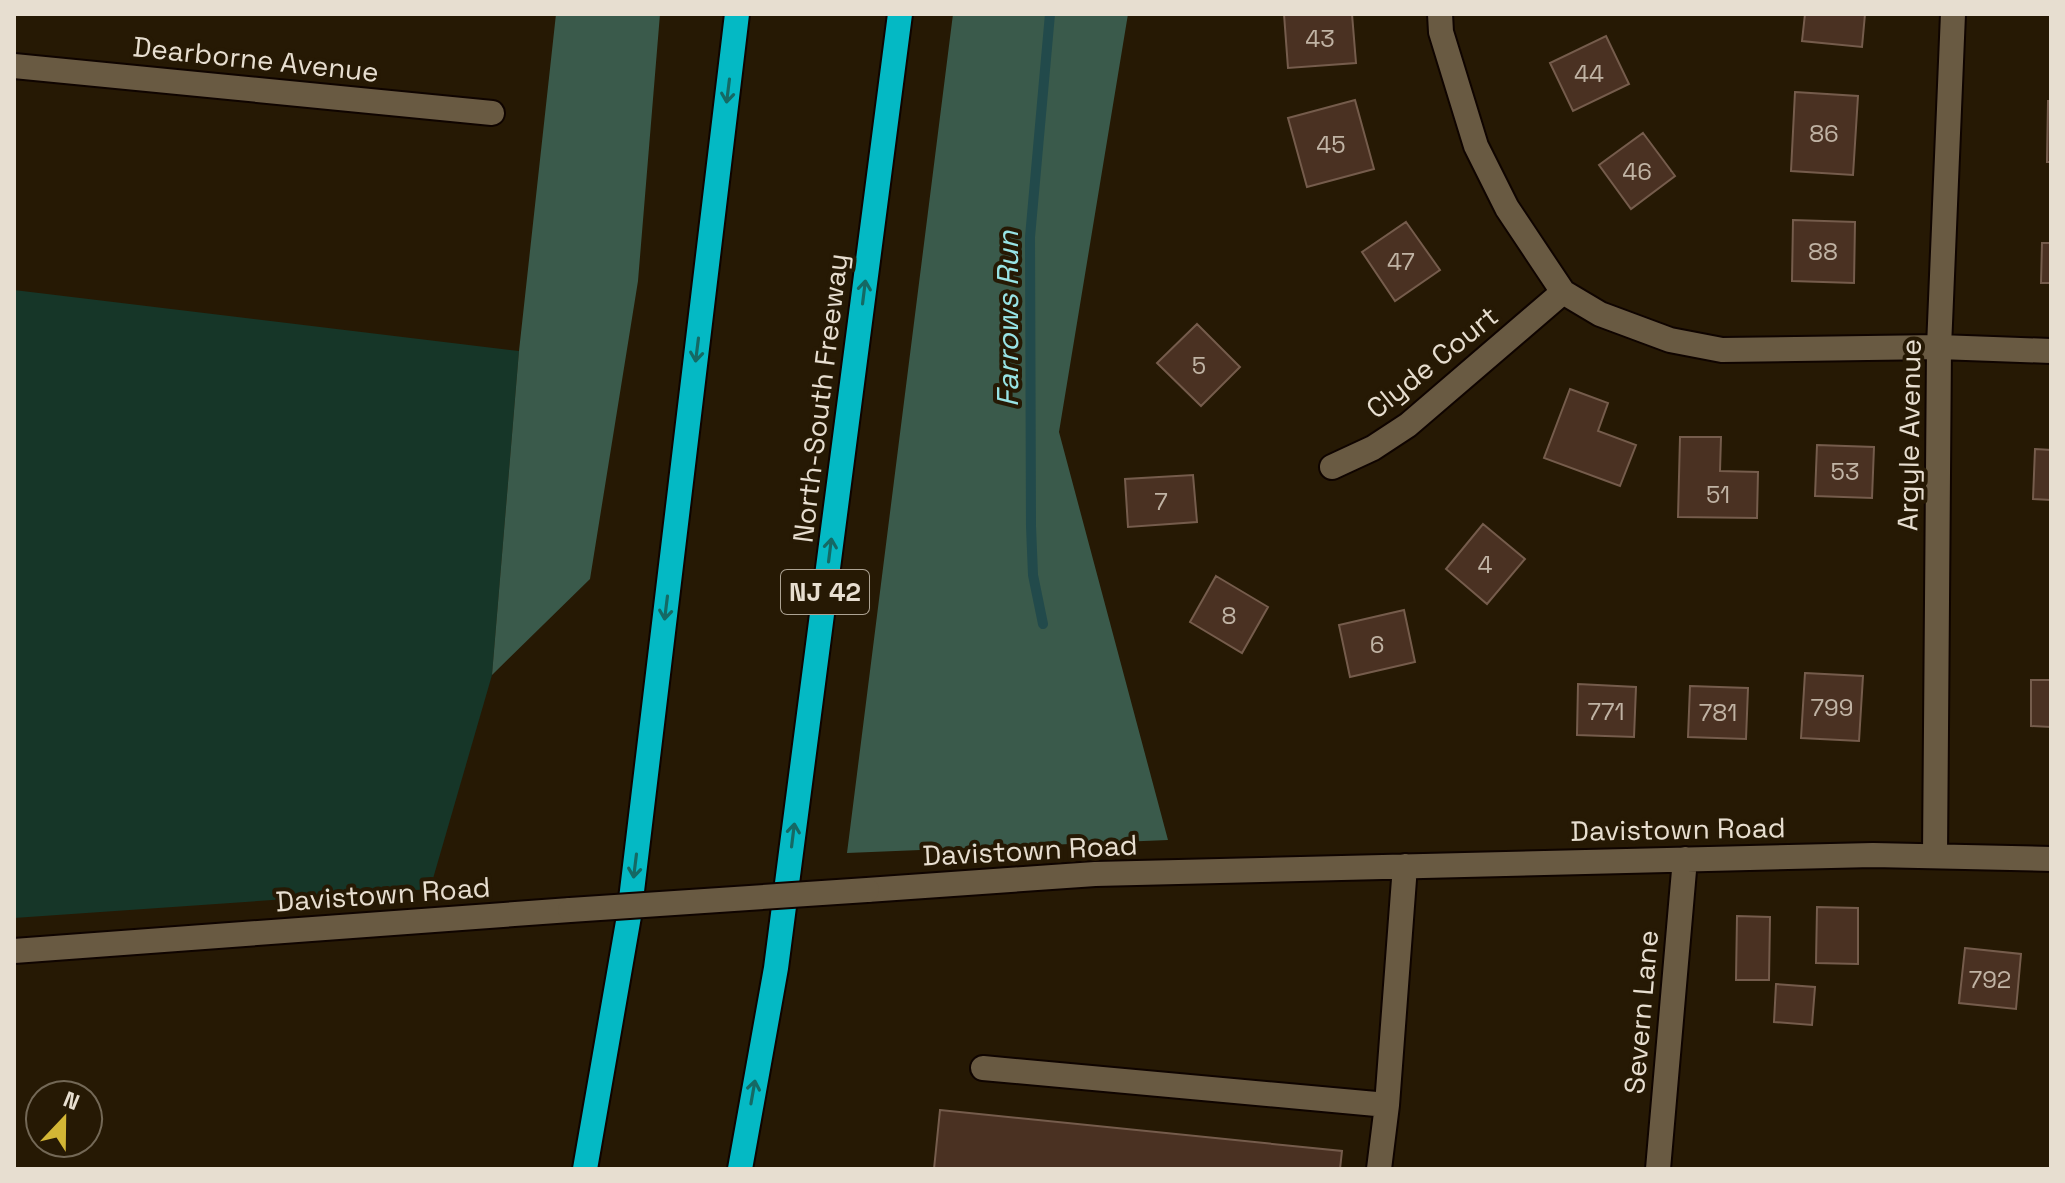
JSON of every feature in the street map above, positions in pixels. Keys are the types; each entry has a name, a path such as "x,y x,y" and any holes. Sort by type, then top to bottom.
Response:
{"highway":[{"path":"585,1169 629,916 737,14"},
{"name":"North-South Freeway","path":"740,1169 776,968 900,14"}],"street":[{"path":"1440,14 1441,32 1476,146 1507,208 1563,292 1600,314 1670,340 1722,350 1939,347 2051,351"},
{"name":"Argyle Avenue","path":"1935,856 1939,347 1953,14"},
{"name":"Dearborne Avenue","path":"14,66 492,113"},
{"name":"Clyde Court","path":"1332,467 1373,448 1408,425 1563,292"},
{"name":"Davistown Road","path":"14,951 1095,874 1873,855 2051,859"},
{"name":"Severn Lane","path":"1658,1169 1685,859"},
{"path":"1379,1169 1387,1105 1405,866"},
{"path":"983,1068 1387,1105"}],"green space":[{"path":"556,14 660,14 638,281 590,579 492,675 519,351"},
{"path":"953,14 1128,14 1059,432 1168,840 847,853"},
{"path":"14,290 519,351 492,675 430,889 14,918"}],"building":[{"path":"1284,14 1352,14 1356,63 1288,68"},
{"path":"1805,14 1865,14 1862,47 1802,41"},
{"path":"1606,36 1629,84 1573,111 1550,63"},
{"path":"1795,92 1858,96 1853,175 1791,171"},
{"path":"1355,100 1374,169 1307,187 1288,118"},
{"path":"2048,101 2051,101 2051,162 2047,162"},
{"path":"1643,133 1675,176 1631,209 1599,165"},
{"path":"1793,220 1855,222 1854,283 1792,281"},
{"path":"1406,222 1440,270 1395,301 1362,252"},
{"path":"2042,243 2051,243 2051,283 2041,283"},
{"path":"1197,324 1240,367 1201,406 1157,363"},
{"path":"1570,389 1608,403 1598,431 1636,445 1620,486 1544,458"},
{"path":"1680,437 1721,437 1720,471 1758,472 1757,518 1678,517"},
{"path":"1817,445 1874,447 1872,498 1815,496"},
{"path":"2035,449 2051,450 2051,500 2033,499"},
{"path":"1193,475 1197,522 1128,527 1125,479"},
{"path":"1483,524 1525,559 1487,604 1446,569"},
{"path":"1216,576 1268,607 1242,653 1190,622"},
{"path":"1404,610 1415,662 1350,677 1339,625"},
{"path":"1805,673 1863,676 1859,741 1801,738"},
{"path":"2031,680 2051,680 2051,727 2031,726"},
{"path":"1578,684 1636,687 1634,737 1577,735"},
{"path":"1690,686 1748,688 1746,739 1688,737"},
{"path":"1817,907 1858,908 1858,964 1816,963"},
{"path":"1737,916 1770,917 1769,980 1736,980"},
{"path":"1965,948 2021,954 2016,1009 1959,1003"},
{"path":"1776,984 1815,987 1812,1025 1774,1022"},
{"path":"940,1110 1342,1151 1340,1169 934,1169"}],"waterway":[{"name":"Farrows Run","path":"1043,624 1033,575 1031,526 1030,237 1050,14"}]}
